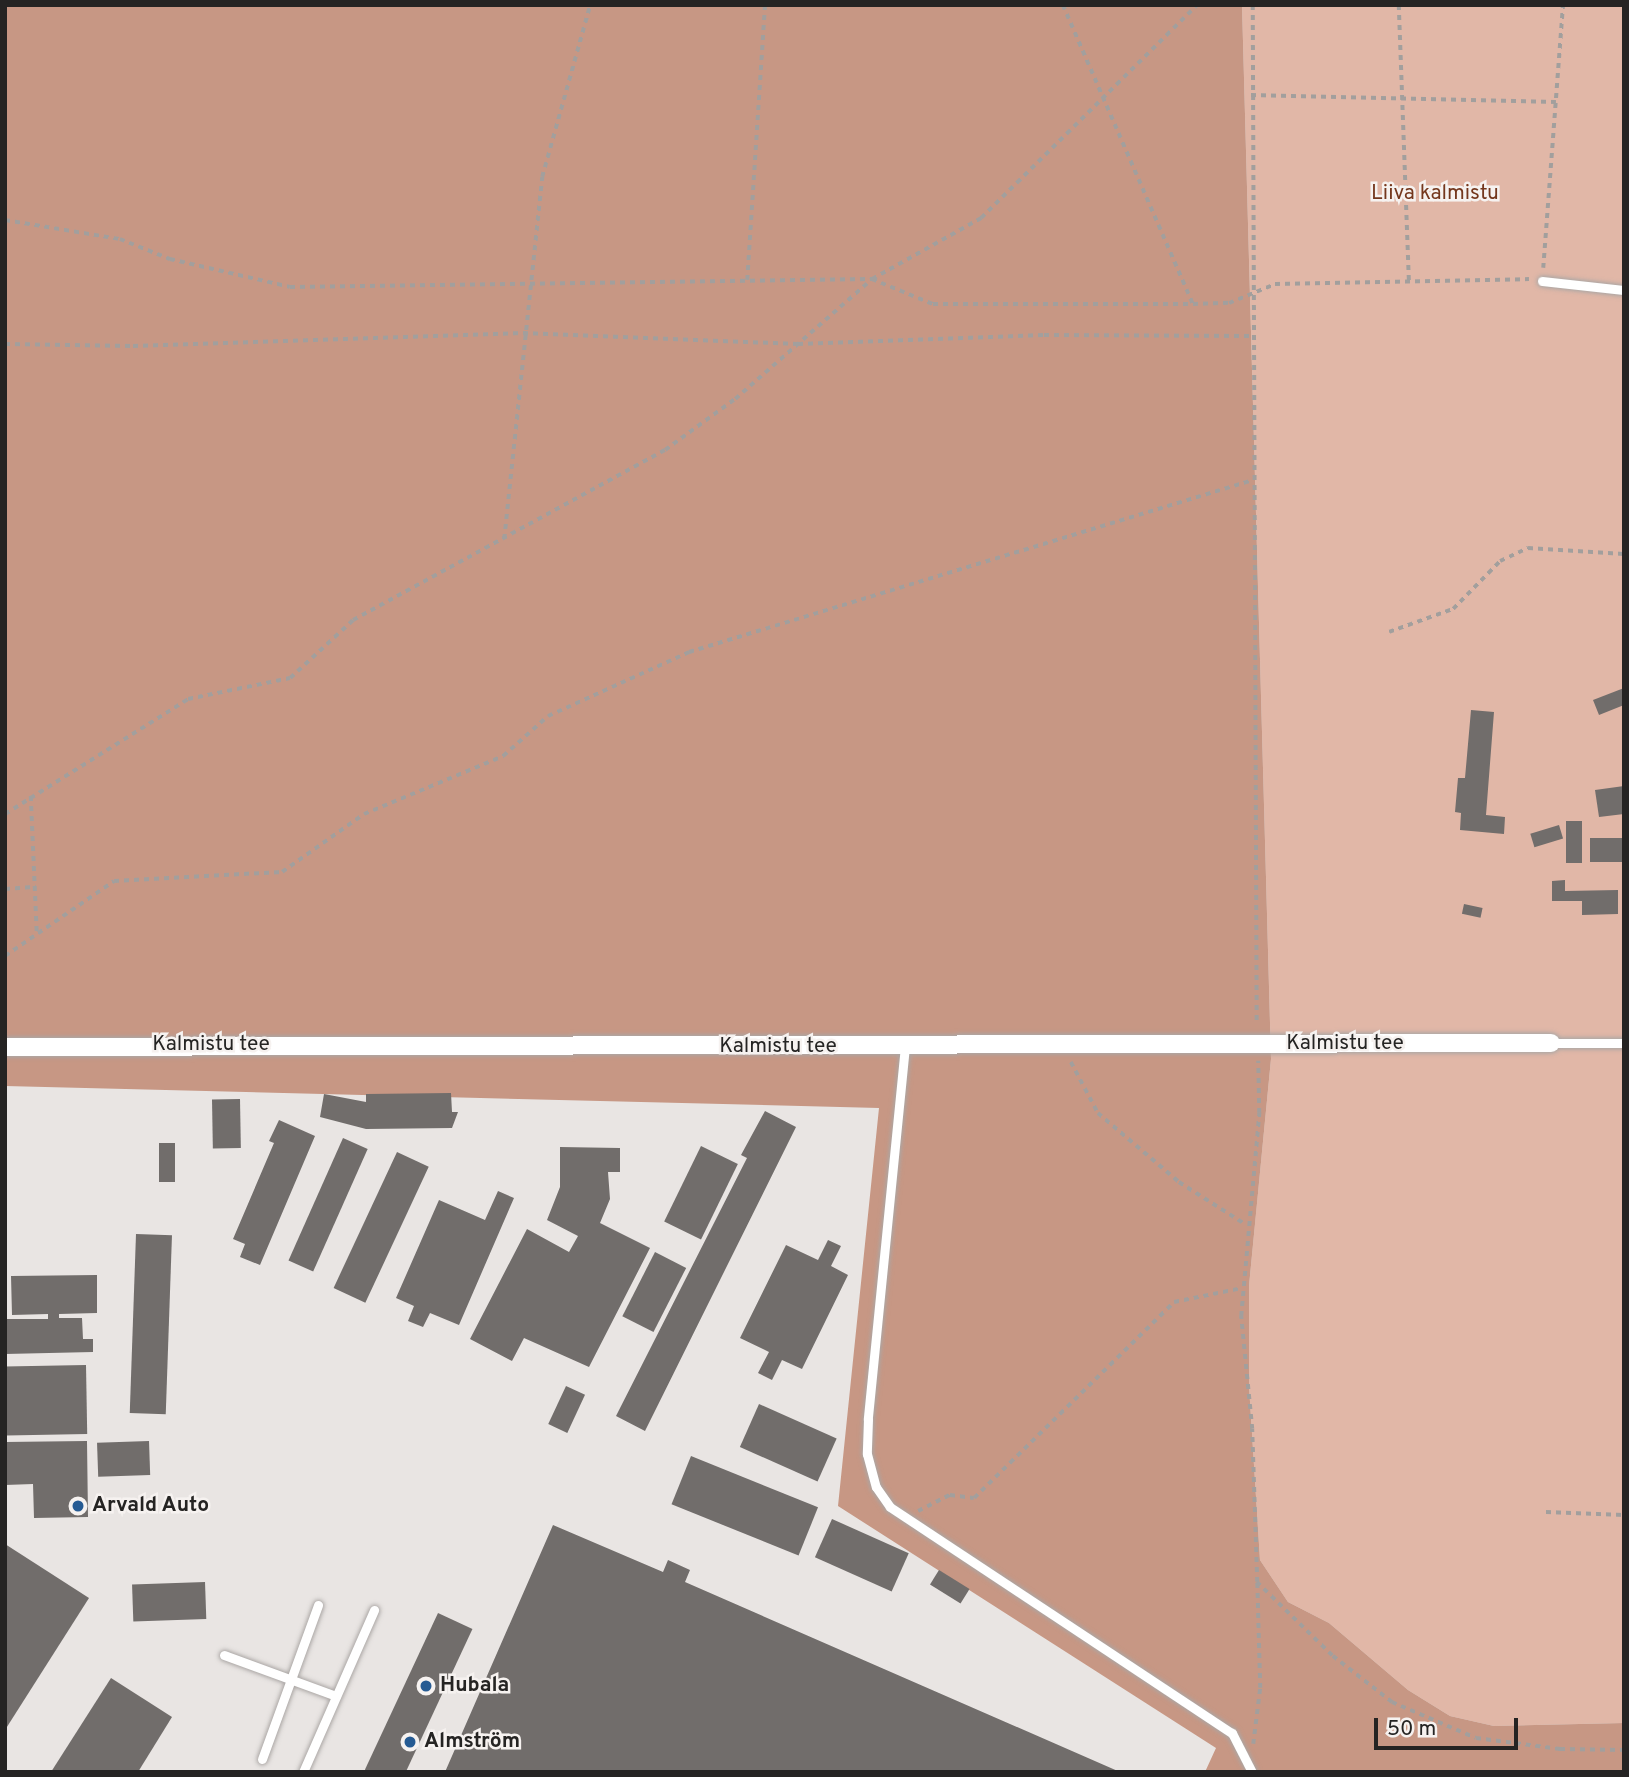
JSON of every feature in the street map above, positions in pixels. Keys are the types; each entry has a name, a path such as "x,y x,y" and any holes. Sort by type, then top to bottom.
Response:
{"street":[{"name":"Kalmistu tee","path":"5,1047 1551,1043"}],"lane":[{"path":"1542,281 1624,290"},
{"path":"1551,1043 1624,1043"},
{"path":"905,1046 867,1454 876,1487 890,1507 1232,1732 1251,1760 1252,1772"},
{"path":"262,1759 318,1605"},
{"path":"303,1772 374,1610"},
{"path":"224,1655 336,1696"}],"path":[{"path":"504,539 523,333 531,285 542,177 590,5"},
{"path":"747,280 765,5"},
{"path":"1063,5 1193,304"},
{"path":"5,814 188,699 290,678 353,620 665,450 798,344 872,279 981,218 1197,5"},
{"path":"1251,1760 1260,1688 1242,1288 1245,1224 1259,1113 1252,336 1253,5"},
{"path":"1399,5 1409,284"},
{"path":"5,220 120,239 170,259 290,287 872,279 933,304 1193,304 1252,296 1275,284 1542,281 1563,5"},
{"path":"1251,95 1556,102"},
{"path":"5,344 133,346 523,333 798,344 1044,335 1252,336"},
{"path":"5,956 114,881 282,872 364,814 503,756 548,716 689,652 1253,480"},
{"path":"1389,632 1453,609 1500,561 1528,548 1624,554"},
{"path":"31,796 37,932"},
{"path":"5,889 36,887"},
{"path":"1063,1046 1098,1113 1179,1182 1245,1224"},
{"path":"909,1519 922,1506 950,1495 974,1498 1174,1302 1242,1288"},
{"path":"1546,1513 1624,1515"},
{"path":"1257,1582 1333,1656 1392,1702 1476,1738 1560,1749 1624,1749"}],"green space":[{"name":"Liiva kalmistu","path":"1242,5 1624,5 1624,1723 1494,1726 1450,1716 1408,1690 1329,1623 1288,1602 1260,1560 1249,1386 1249,1286 1271,1059"}],"shaded area":[{"path":"5,5 1242,5 1271,1059 1249,1286 1249,1386 1260,1560 1288,1602 1329,1623 1408,1690 1450,1716 1494,1726 1624,1723 1624,1772 1205,1772 1216,1748 838,1506 879,1108 5,1086"}],"building":[{"path":"1624,688 1624,705 1599,715 1593,700"},
{"path":"1471,710 1494,712 1486,815 1505,817 1504,834 1460,830 1461,813 1455,812 1458,778 1465,778"},
{"path":"1624,786 1624,814 1599,817 1595,790"},
{"path":"1566,821 1582,821 1582,863 1566,863"},
{"path":"1559,825 1563,838 1534,847 1530,834"},
{"path":"1590,838 1624,838 1624,862 1590,862"},
{"path":"1565,880 1565,891 1618,890 1618,914 1582,915 1582,901 1552,901 1552,881"},
{"path":"1464,904 1483,908 1481,918 1462,914"},
{"path":"451,1093 452,1112 458,1112 452,1128 366,1129 320,1117 324,1094 366,1102 366,1094"},
{"path":"212,1099 240,1099 241,1148 213,1148"},
{"path":"765,1111 796,1127 645,1431 616,1416 747,1158 741,1155"},
{"path":"279,1120 315,1136 260,1265 240,1257 245,1244 233,1239 274,1143 269,1141"},
{"path":"343,1138 368,1149 313,1271 288,1260"},
{"path":"159,1143 175,1143 175,1182 159,1182"},
{"path":"701,1146 738,1164 701,1239 664,1221"},
{"path":"560,1147 620,1148 620,1172 608,1172 610,1199 600,1223 650,1248 589,1367 524,1338 512,1361 470,1339 527,1229 569,1252 578,1236 547,1220 560,1187"},
{"path":"397,1152 429,1167 365,1303 334,1288"},
{"path":"498,1191 514,1198 459,1325 430,1313 423,1327 408,1321 414,1306 396,1298 439,1200 485,1220"},
{"path":"136,1234 172,1235 166,1414 130,1413"},
{"path":"828,1240 841,1246 831,1266 848,1275 802,1369 782,1360 772,1380 758,1373 769,1352 740,1338 786,1245 818,1260"},
{"path":"655,1252 686,1268 653,1332 622,1316"},
{"path":"97,1275 97,1313 59,1314 59,1318 82,1318 83,1339 93,1339 93,1352 5,1354 5,1319 48,1319 48,1314 12,1315 11,1276"},
{"path":"86,1365 87,1434 6,1435 5,1366"},
{"path":"566,1386 585,1395 567,1433 548,1424"},
{"path":"759,1404 837,1439 818,1482 740,1447"},
{"path":"87,1441 88,1517 34,1518 33,1484 5,1485 5,1442"},
{"path":"149,1441 150,1475 98,1477 97,1443"},
{"path":"691,1456 818,1507 799,1556 672,1504"},
{"path":"832,1519 909,1553 892,1592 815,1557"},
{"path":"553,1525 663,1572 668,1560 690,1570 685,1582 1120,1772 445,1772"},
{"path":"5,1544 89,1598 5,1730"},
{"path":"939,1570 970,1589 961,1603 930,1584"},
{"path":"205,1582 206,1619 133,1622 132,1585"},
{"path":"438,1613 472,1629 406,1772 365,1770"},
{"path":"111,1678 172,1717 138,1772 51,1772"}],"place":[{"name":"Arvald Auto","path":"78,1506"},
{"name":"Hubala","path":"426,1686"},
{"name":"Almström","path":"410,1742"}]}
